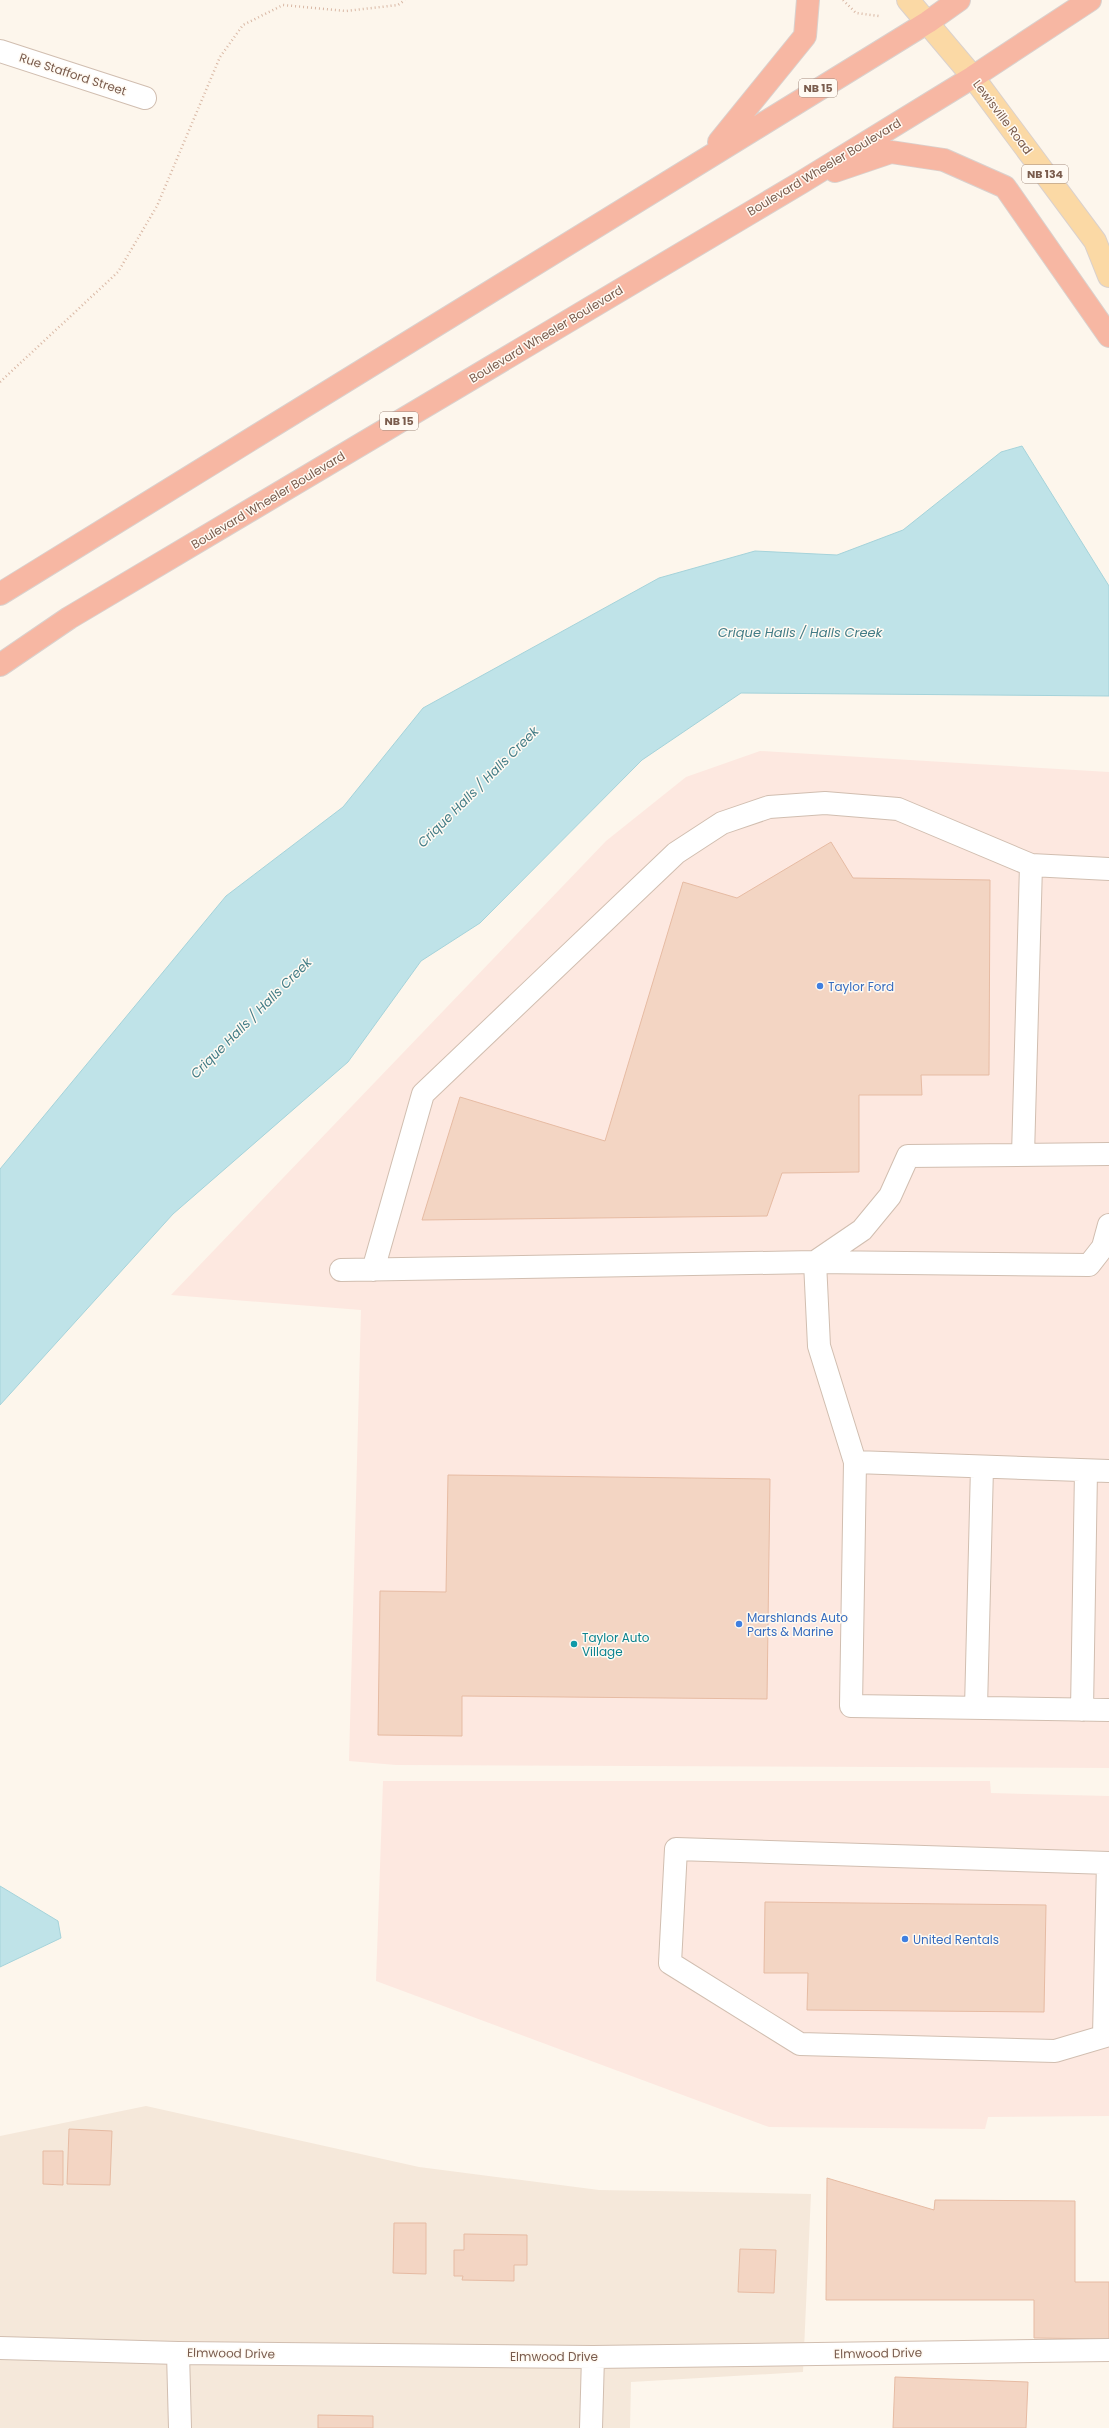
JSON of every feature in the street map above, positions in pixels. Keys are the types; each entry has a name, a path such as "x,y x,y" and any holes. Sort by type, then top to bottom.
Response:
{"highway":[{"path":"709,155 805,36 808,0"},
{"name":"NB 15","path":"0,594 709,155 928,22 960,0"},
{"name":"Boulevard Wheeler Boulevard","path":"0,665 69,618 802,182 973,77 1090,0"},
{"path":"802,182 891,152 944,160 1005,187 1109,336"}],"main road":[{"name":"Lewisville Road","path":"908,0 973,77 1095,241 1109,276"}],"street":[{"name":"Rue Stafford Street","path":"0,51 145,98"},
{"path":"373,1270 423,1094 676,853 722,823 769,807 825,803 898,809 1031,866 1109,869"},
{"path":"1023,1155 1031,866"},
{"path":"815,1262 862,1230 890,1196 908,1156 1109,1154"},
{"path":"341,1270 815,1262 1089,1265 1103,1247 1109,1225"},
{"path":"815,1262 819,1346 855,1462 851,1706 1109,1710"},
{"path":"855,1462 1109,1471"},
{"path":"976,1708 982,1467"},
{"path":"1082,1710 1086,1471"},
{"path":"676,1849 1108,1863 1106,2035 1055,2051 800,2044 670,1963 676,1849"},
{"name":"Elmwood Drive","path":"0,2348 178,2353 593,2357 1109,2350"},
{"path":"178,2353 180,2428"},
{"path":"591,2428 593,2357"}],"path":[{"path":"0,382 118,272 157,206 220,56 243,25 283,5 346,12 398,5 405,0"}],"shaded area":[{"path":"760,751 1109,772 1109,1768 396,1765 349,1761 361,1310 171,1295 606,841 686,777"},
{"path":"383,1781 990,1781 991,1793 1109,1796 1109,2116 988,2117 985,2129 769,2127 376,1981"},
{"path":"146,2106 419,2167 599,2190 811,2194 803,2372 631,2382 630,2428 0,2428 0,2136"}],"water":[{"name":"Crique Halls / Halls Creek","path":"1022,446 1109,586 1109,696 741,693 642,760 480,923 421,961 348,1062 173,1214 0,1405 0,1169 226,896 343,807 423,708 659,578 755,551 837,555 903,530 1001,452"},
{"path":"0,1886 58,1921 61,1938 0,1967"}],"building":[{"name":"Taylor Ford","path":"831,842 853,878 990,880 989,1075 921,1075 922,1095 859,1095 859,1172 782,1173 767,1216 422,1220 460,1097 605,1141 683,882 737,898"},
{"name":"Taylor Auto Village","path":"448,1475 770,1479 767,1699 462,1696 462,1736 378,1735 380,1591 446,1592"},
{"name":"United Rentals","path":"765,1902 1046,1905 1044,2012 807,2010 808,1973 764,1973"},
{"path":"69,2129 112,2131 110,2185 67,2184"},
{"path":"43,2151 63,2151 63,2185 43,2184"},
{"path":"827,2178 934,2210 935,2200 1075,2201 1075,2282 1109,2282 1109,2339 1034,2338 1034,2300 826,2300"},
{"path":"394,2223 426,2223 426,2274 393,2273"},
{"path":"464,2234 527,2235 527,2265 514,2265 514,2281 462,2280 463,2276 454,2276 454,2250 464,2250"},
{"path":"740,2249 776,2250 774,2293 738,2292"},
{"path":"895,2377 1028,2382 1026,2428 893,2428"},
{"path":"318,2415 373,2416 373,2428 318,2428"}],"place":[{"name":"Taylor Ford","path":"820,986"},
{"name":"Marshlands Auto Parts & Marine","path":"739,1624"},
{"name":"Taylor Auto Village","path":"574,1644"},
{"name":"United Rentals","path":"905,1939"}]}
